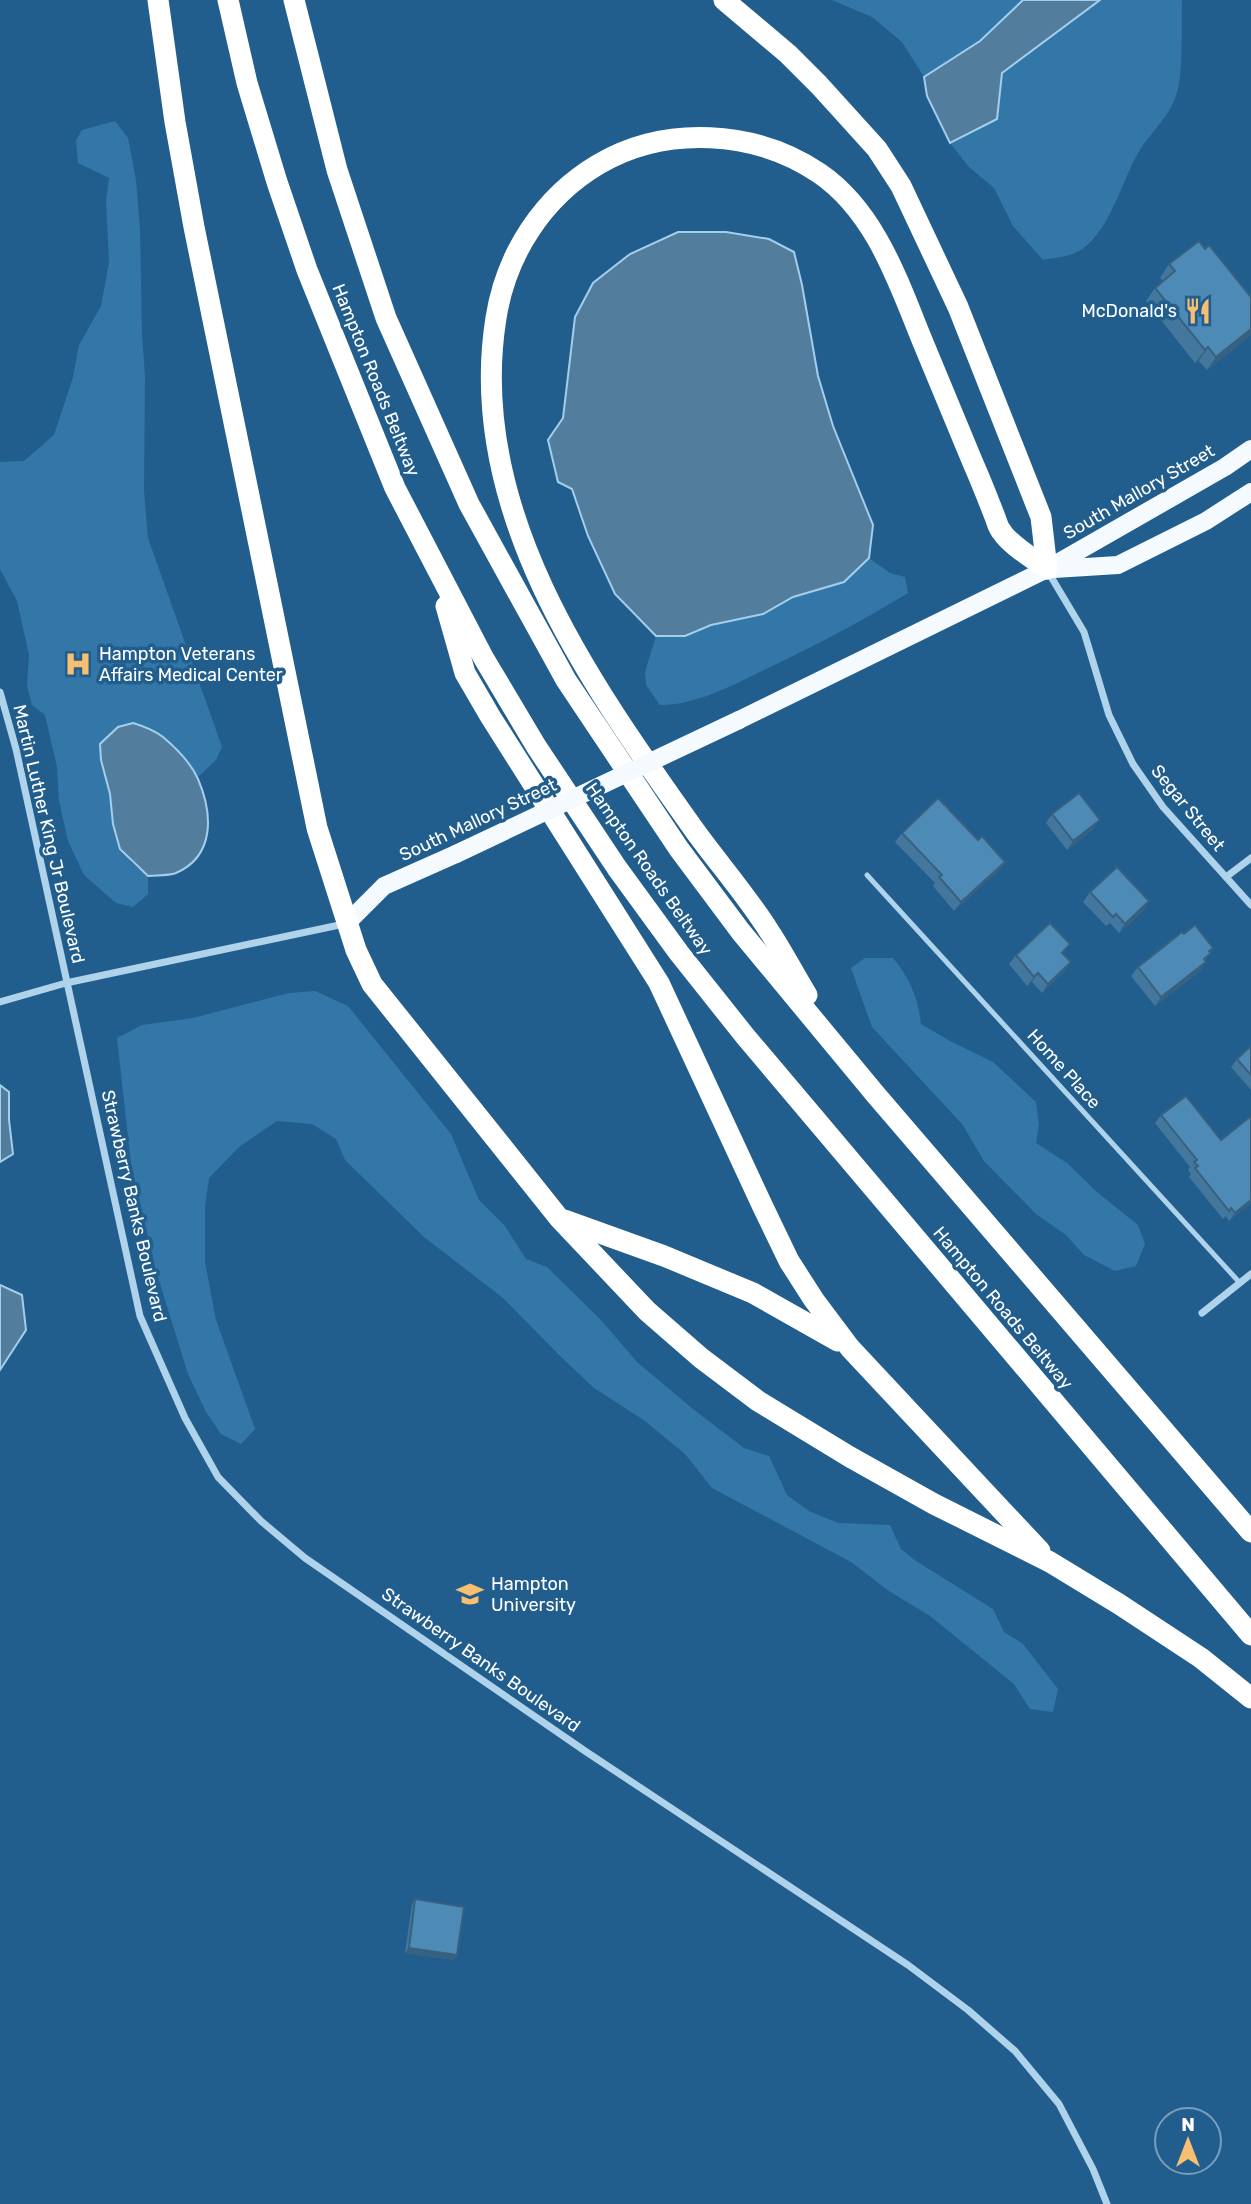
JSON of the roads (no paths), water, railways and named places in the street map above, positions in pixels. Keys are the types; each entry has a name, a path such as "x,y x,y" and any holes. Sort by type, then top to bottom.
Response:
{"highway":[{"path":"158,0 175,122 317,828 347,923 363,968 372,984 559,1218 647,1311 701,1358 758,1401 934,1504 1050,1562 1180,1643 1251,1698"},
{"name":"Hampton Roads Beltway","path":"228,0 247,83 307,270 395,488 483,657 536,746 617,868 679,953 845,1158 1251,1635"},
{"name":"Hampton Roads Beltway","path":"294,0 337,170 386,318 469,504 566,680 680,849 741,932 840,1052 1251,1532"},
{"path":"724,0 788,54 819,85 877,149 901,186 958,307 1041,517 1046,569"},
{"path":"840,1052 768,929 696,832 581,659 547,596 524,542 504,482 496,447 491,373 498,302 509,269 526,236 544,211 589,170 611,157 640,146 670,139 707,137 745,141 804,163 825,177 849,199 870,227 900,285 1002,533 1046,569"},
{"path":"433,564 465,673 659,983 789,1261 850,1348 1050,1562"},
{"path":"559,1218 664,1256 754,1293 850,1348"}],"main road":[{"name":"South Mallory Street","path":"347,923 384,886 739,720 1046,569 1225,467 1251,449"},
{"name":"South Mallory Street","path":"1046,569 1118,565 1206,522 1251,492"}],"street":[{"name":"Segar Street","path":"1046,569 1084,632 1109,715 1133,764 1163,807 1251,905"},
{"name":"Martin Luther King Jr Boulevard","path":"0,692 16,749 66,983"},
{"path":"1226,877 1251,858"},
{"path":"0,1002 66,983 347,923"},
{"name":"Strawberry Banks Boulevard","path":"66,983 140,1316 184,1418 218,1477 261,1521 305,1558 585,1751 908,1965 968,2010 1015,2051 1059,2104 1093,2169 1107,2204"},
{"path":"1202,1313 1251,1274"}],"lane":[{"name":"Home Place","path":"867,874 1241,1283"}],"place":[{"name":"McDonald's","path":"1198,311"},
{"name":"Hampton Veterans Affairs Medical Center","path":"78,664"},
{"name":"Hampton University","path":"470,1594"}]}
